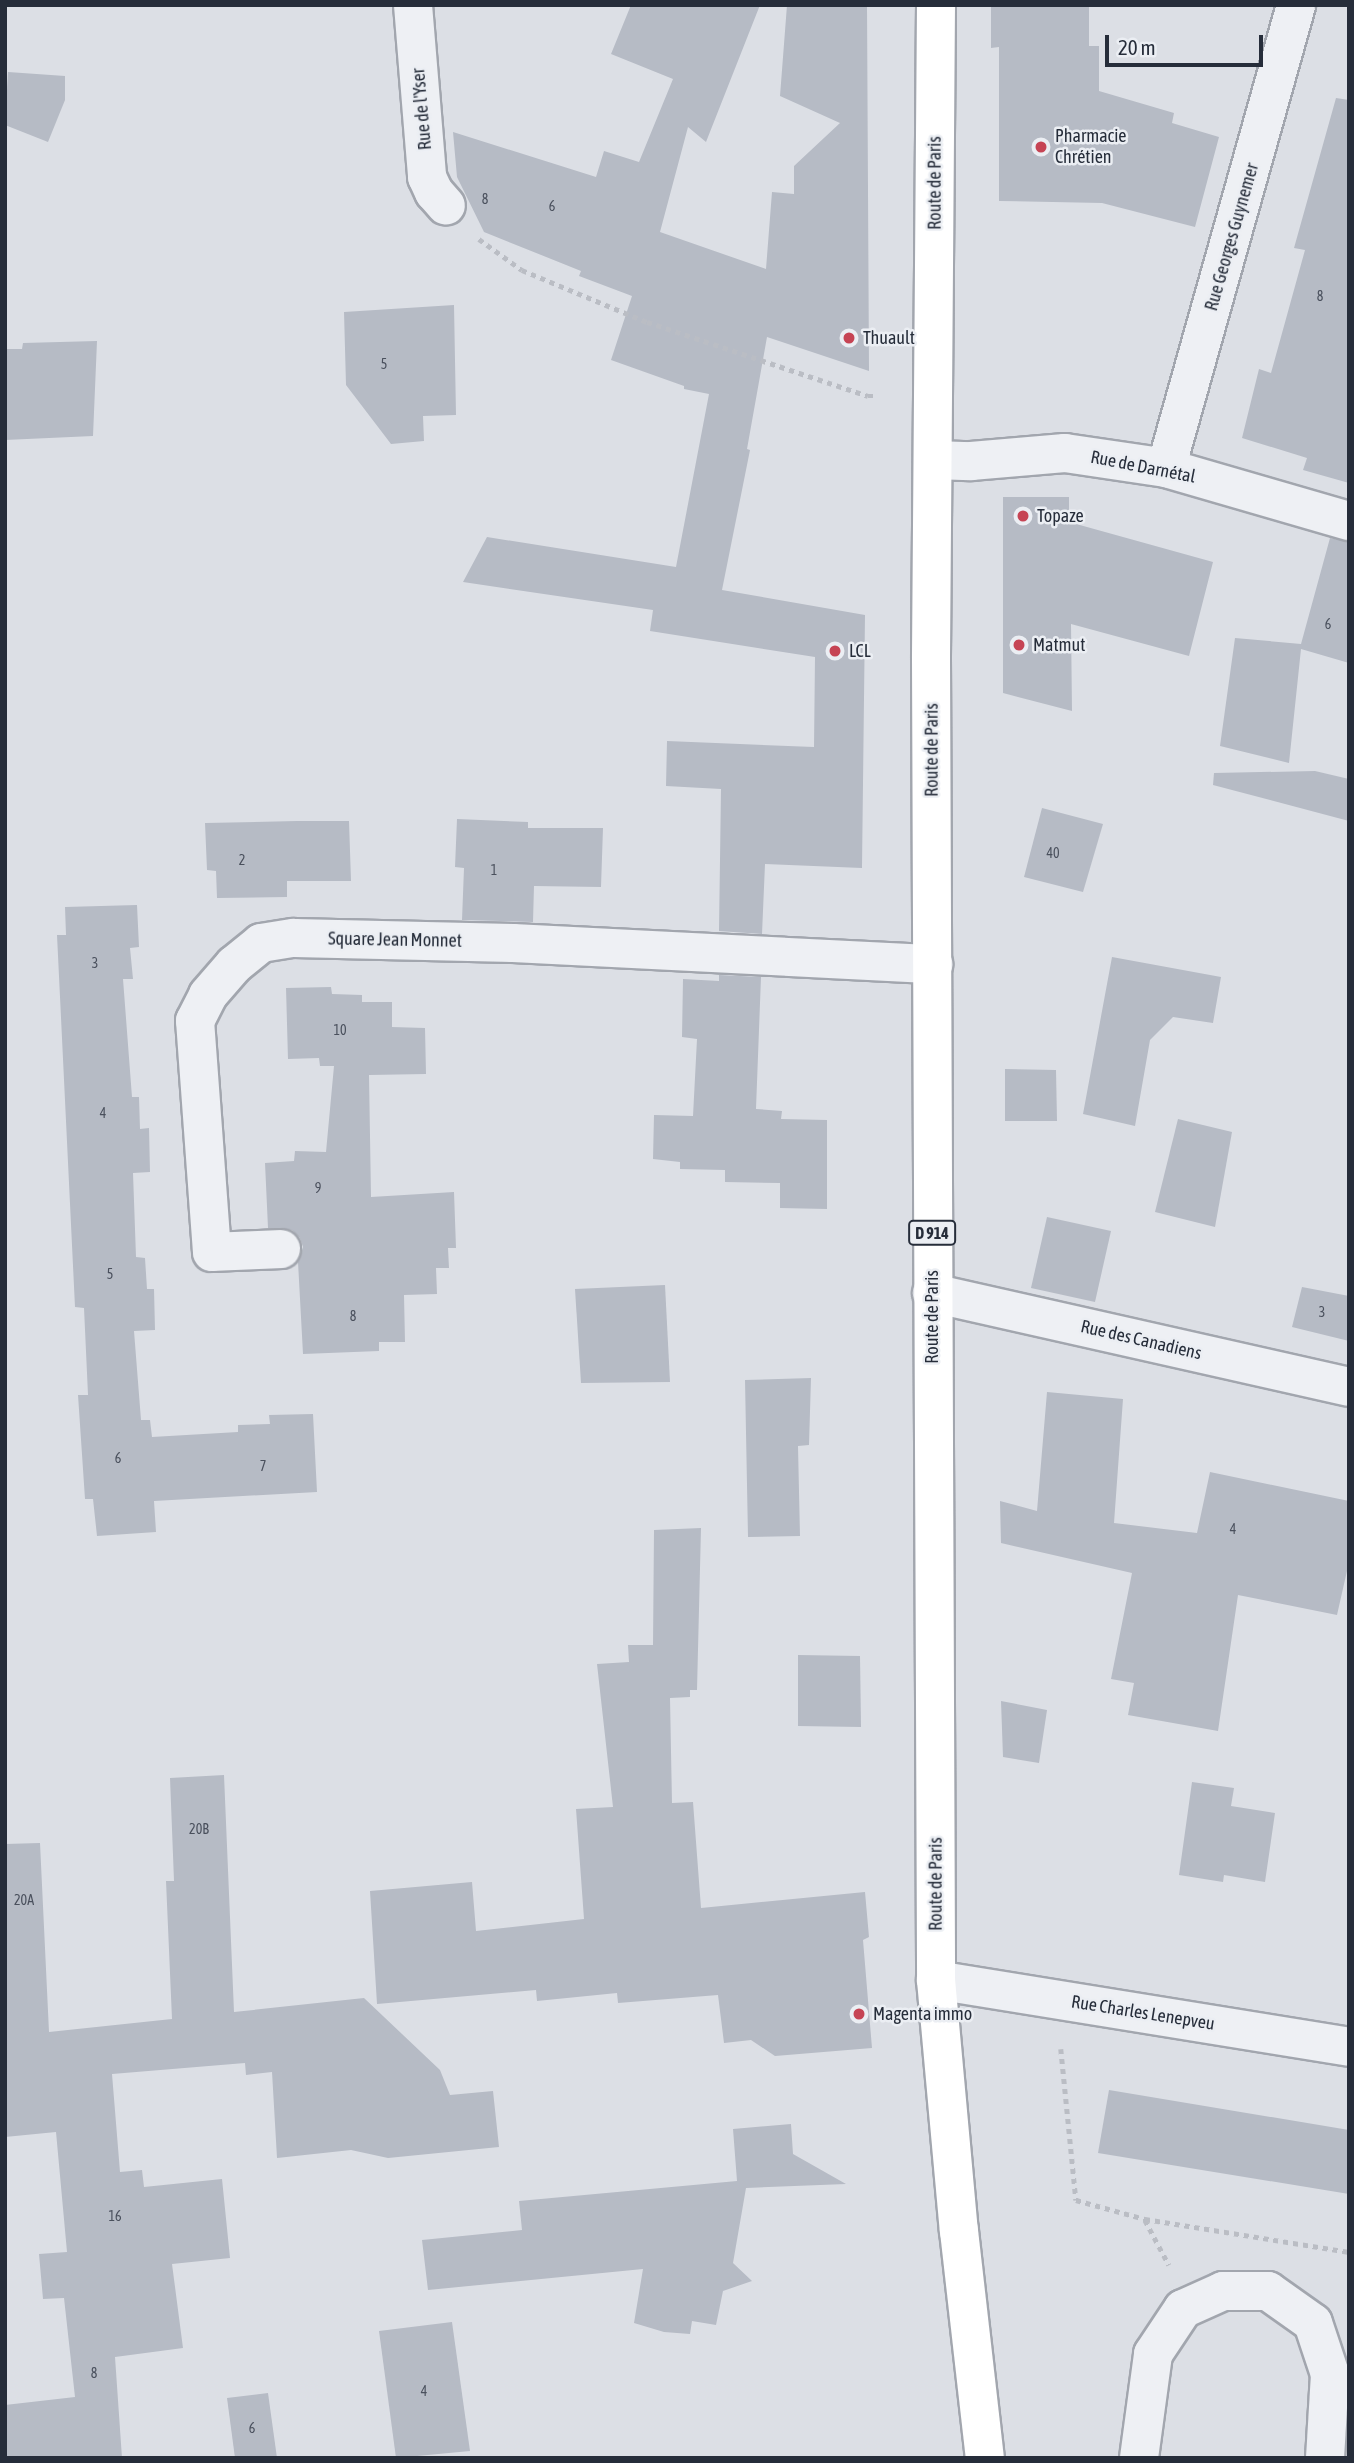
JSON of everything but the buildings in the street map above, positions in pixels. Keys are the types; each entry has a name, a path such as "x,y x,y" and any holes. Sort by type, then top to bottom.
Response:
{"main road":[{"name":"Route de Paris","path":"936,5 932,1293 936,1980 959,2231 985,2458"}],"street":[{"name":"Rue de l'Yser","path":"413,5 427,177 434,192 446,206"},
{"name":"Rue Georges Guynemer","path":"1166,468 1296,5"},
{"name":"Rue de Darnétal","path":"933,460 971,461 1065,453 1166,468 1349,521"},
{"name":"Square Jean Monnet","path":"281,1249 212,1252 195,1021 208,995 234,965 261,943 294,938 513,943 933,964"},
{"name":"Rue des Canadiens","path":"932,1293 1349,1387"},
{"name":"Rue Charles Lenepveu","path":"936,1980 1349,2047"},
{"path":"1139,2458 1153,2354 1183,2309 1223,2291 1268,2291 1313,2323 1330,2374 1325,2458"}],"path":[{"path":"446,206 487,246 522,270 561,288 647,322 868,396 875,396"},
{"path":"1056,1999 1076,2200 1145,2219 1349,2252"}],"place":[{"name":"Pharmacie Chrétien","path":"1041,147"},
{"name":"Thuault","path":"849,338"},
{"name":"Topaze","path":"1023,516"},
{"name":"Matmut","path":"1019,645"},
{"name":"LCL","path":"835,651"},
{"name":"Magenta immo","path":"859,2014"}]}
